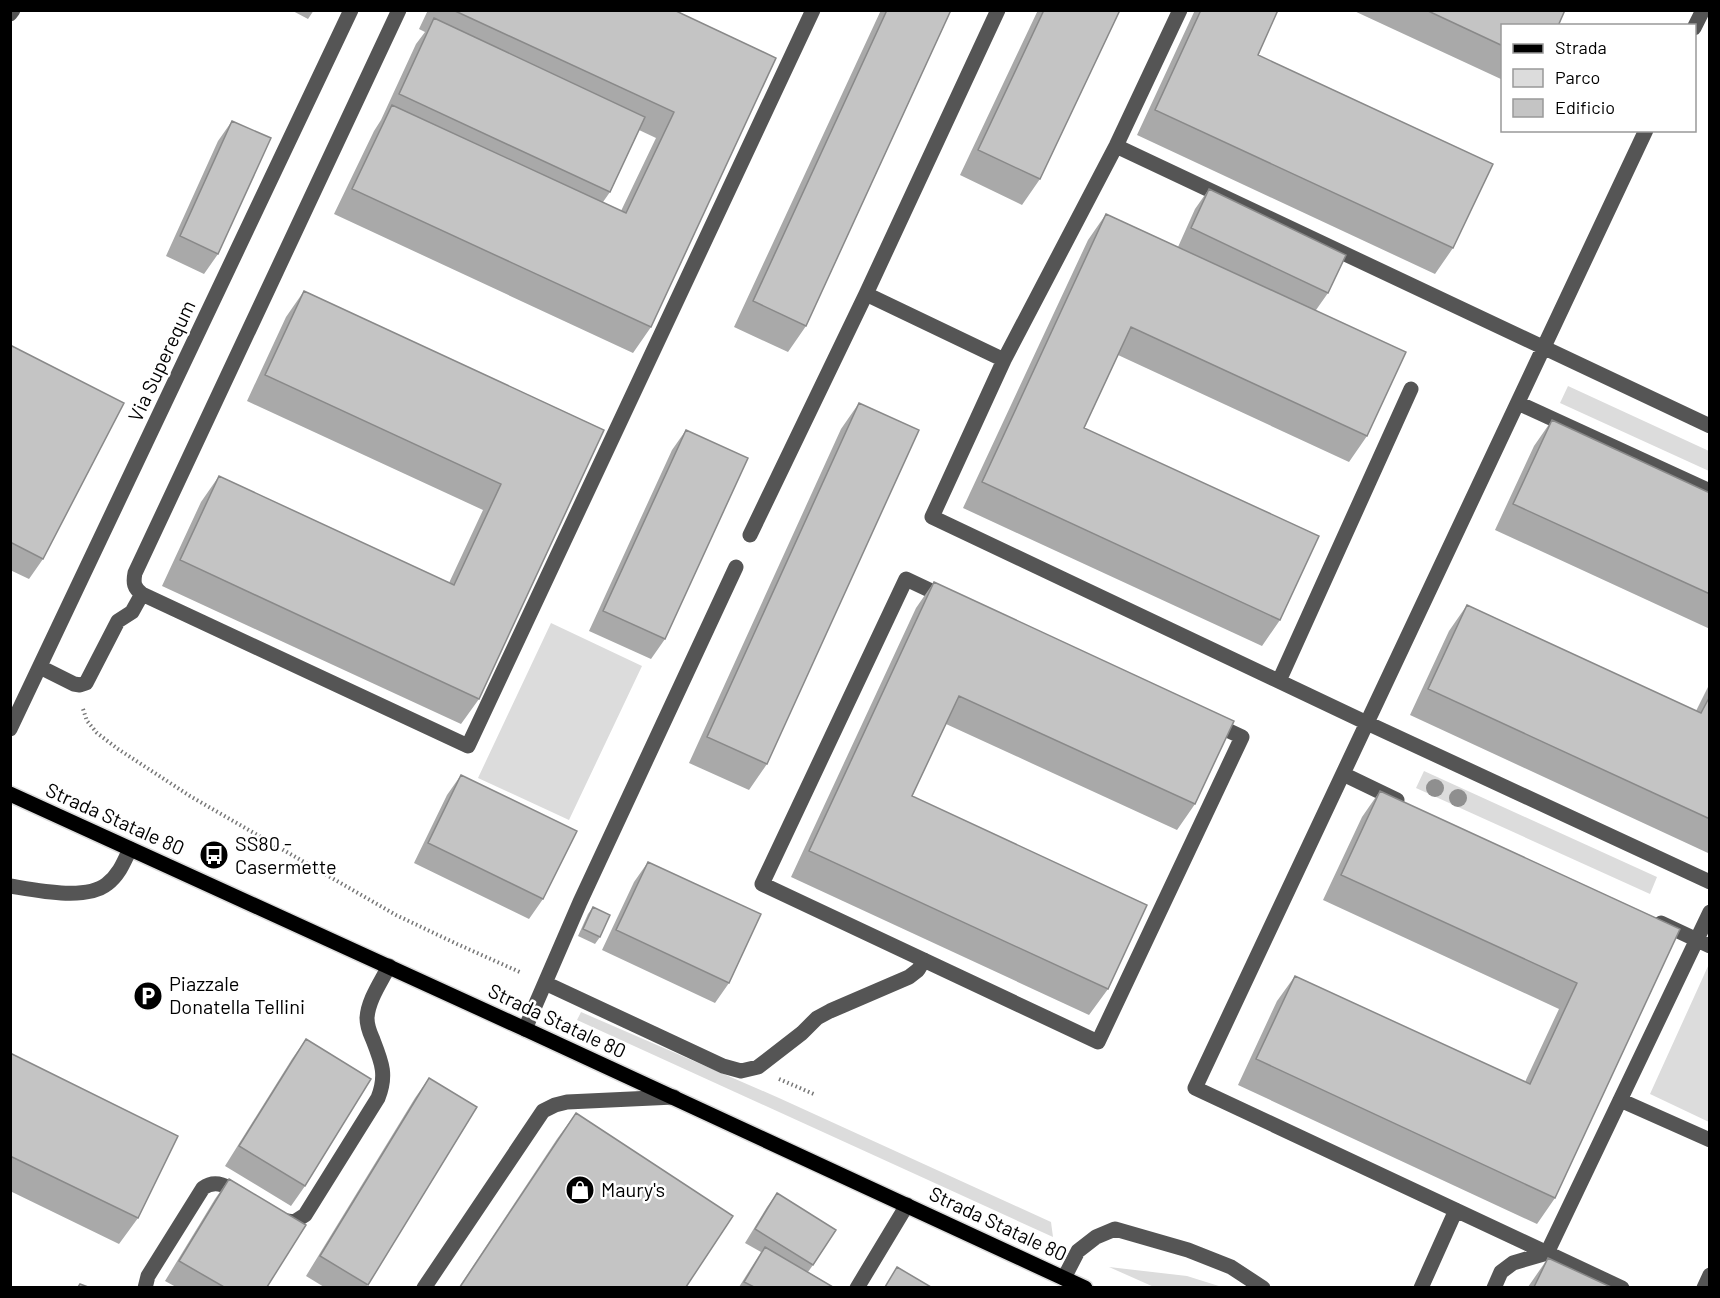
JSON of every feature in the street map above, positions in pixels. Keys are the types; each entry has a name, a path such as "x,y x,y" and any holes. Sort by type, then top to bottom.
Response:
{"main road":[{"name":"Strada Statale 80","path":"10,794 1085,1287"}],"street":[{"name":"Via Superequm","path":"10,729 351,10"},
{"path":"399,10 135,573 134,585 142,594 468,746 813,10"},
{"path":"750,535 866,294 998,10"},
{"path":"1180,10 1116,146 1004,360 933,517 1367,723 1710,882"},
{"path":"1696,26 1703,10"},
{"path":"1622,1287 1195,1088 1645,132"},
{"path":"1116,146 1710,426"},
{"path":"866,294 1004,360"},
{"path":"1279,681 1411,389"},
{"path":"1518,403 1710,492"},
{"path":"525,1029 580,902 736,567"},
{"path":"906,579 1242,736 1098,1042 924,960 762,884 906,579"},
{"path":"40,667 78,685 84,684 89,680 118,621 132,612 142,594"},
{"path":"1343,774 1407,804"},
{"path":"10,886 81,893 96,890 115,877 130,849"},
{"path":"1494,1287 1501,1272 1513,1263 1547,1253 1620,1100 1703,943 1710,912"},
{"path":"1643,914 1703,943"},
{"path":"545,983 723,1066 741,1071 758,1067 802,1033 817,1018 909,977 918,970 924,960"},
{"path":"270,1215 279,1220 294,1222 305,1215 378,1098 382,1088 383,1069 367,1027 367,1016 389,966"},
{"path":"424,1287 543,1111 555,1104 567,1102 674,1097"},
{"path":"1620,1100 1710,1140"},
{"path":"145,1287 148,1276 203,1188 219,1184 252,1203"},
{"path":"857,1287 907,1205"},
{"path":"1421,1287 1456,1210"},
{"path":"1064,1278 1078,1251 1096,1237 1115,1229 1188,1250 1231,1267 1263,1287"},
{"path":"1704,1287 1710,1275"}],"path":[{"path":"78,685 84,715 91,727 118,749 190,796 396,915 545,983"},
{"path":"758,1067 772,1076 816,1095"}],"green space":[{"path":"1568,386 1709,451 1709,471 1560,403"},
{"path":"551,623 642,666 569,820 478,778"},
{"path":"1424,771 1657,877 1650,894 1416,788"},
{"path":"1709,964 1709,1122 1650,1094"},
{"path":"581,1012 779,1098 1051,1222 1053,1237 577,1020"},
{"path":"1109,1267 1187,1276 1222,1287 1154,1287"}],"building":[{"path":"453,10 674,10 776,58 651,327 352,189 392,105 626,213 674,112"},
{"path":"887,10 951,10 806,326 753,301"},
{"path":"1044,10 1120,10 1040,179 978,150"},
{"path":"1201,10 1278,10 1258,55 1493,164 1453,248 1155,110"},
{"path":"1426,10 1565,10 1559,24 1501,24 1501,45"},
{"path":"434,18 645,117 610,192 399,94"},
{"path":"232,121 271,138 218,254 180,236"},
{"path":"1209,189 1346,255 1328,293 1191,228"},
{"path":"1106,214 1406,352 1367,436 1131,327 1084,428 1319,536 1280,620 982,482"},
{"path":"304,291 604,430 479,699 180,560 219,476 454,585 501,484 265,375"},
{"path":"10,345 124,403 43,559 10,542"},
{"path":"859,403 919,430 767,764 707,737"},
{"path":"1552,420 1710,493 1710,594 1513,504"},
{"path":"686,430 748,458 665,639 603,611"},
{"path":"934,582 1234,721 1195,804 959,696 912,796 1147,905 1108,989 809,851"},
{"path":"1467,605 1701,713 1710,696 1710,819 1428,689"},
{"path":"461,775 577,831 543,899 428,843"},
{"path":"1380,791 1680,929 1555,1198 1256,1059 1295,976 1530,1084 1577,983 1341,875"},
{"path":"648,862 761,914 729,983 616,930"},
{"path":"593,907 610,915 600,937 583,929"},
{"path":"306,1039 371,1079 305,1186 239,1146"},
{"path":"10,1053 178,1136 138,1218 10,1156"},
{"path":"429,1078 477,1107 368,1285 320,1256"},
{"name":"Maury's","path":"576,1113 733,1216 686,1287 460,1287"},
{"path":"229,1179 306,1225 267,1287 224,1287 179,1261"},
{"path":"777,1193 836,1230 813,1265 755,1229"},
{"path":"765,1247 833,1287 754,1287 744,1282"},
{"path":"1548,1258 1611,1287 1534,1287"},
{"path":"897,1267 931,1287 885,1287"}],"place":[{"name":"SS80 - Casermette","path":"214,855"},
{"name":"Piazzale Donatella Tellini","path":"148,996"},
{"name":"Maury's","path":"580,1190"}]}
